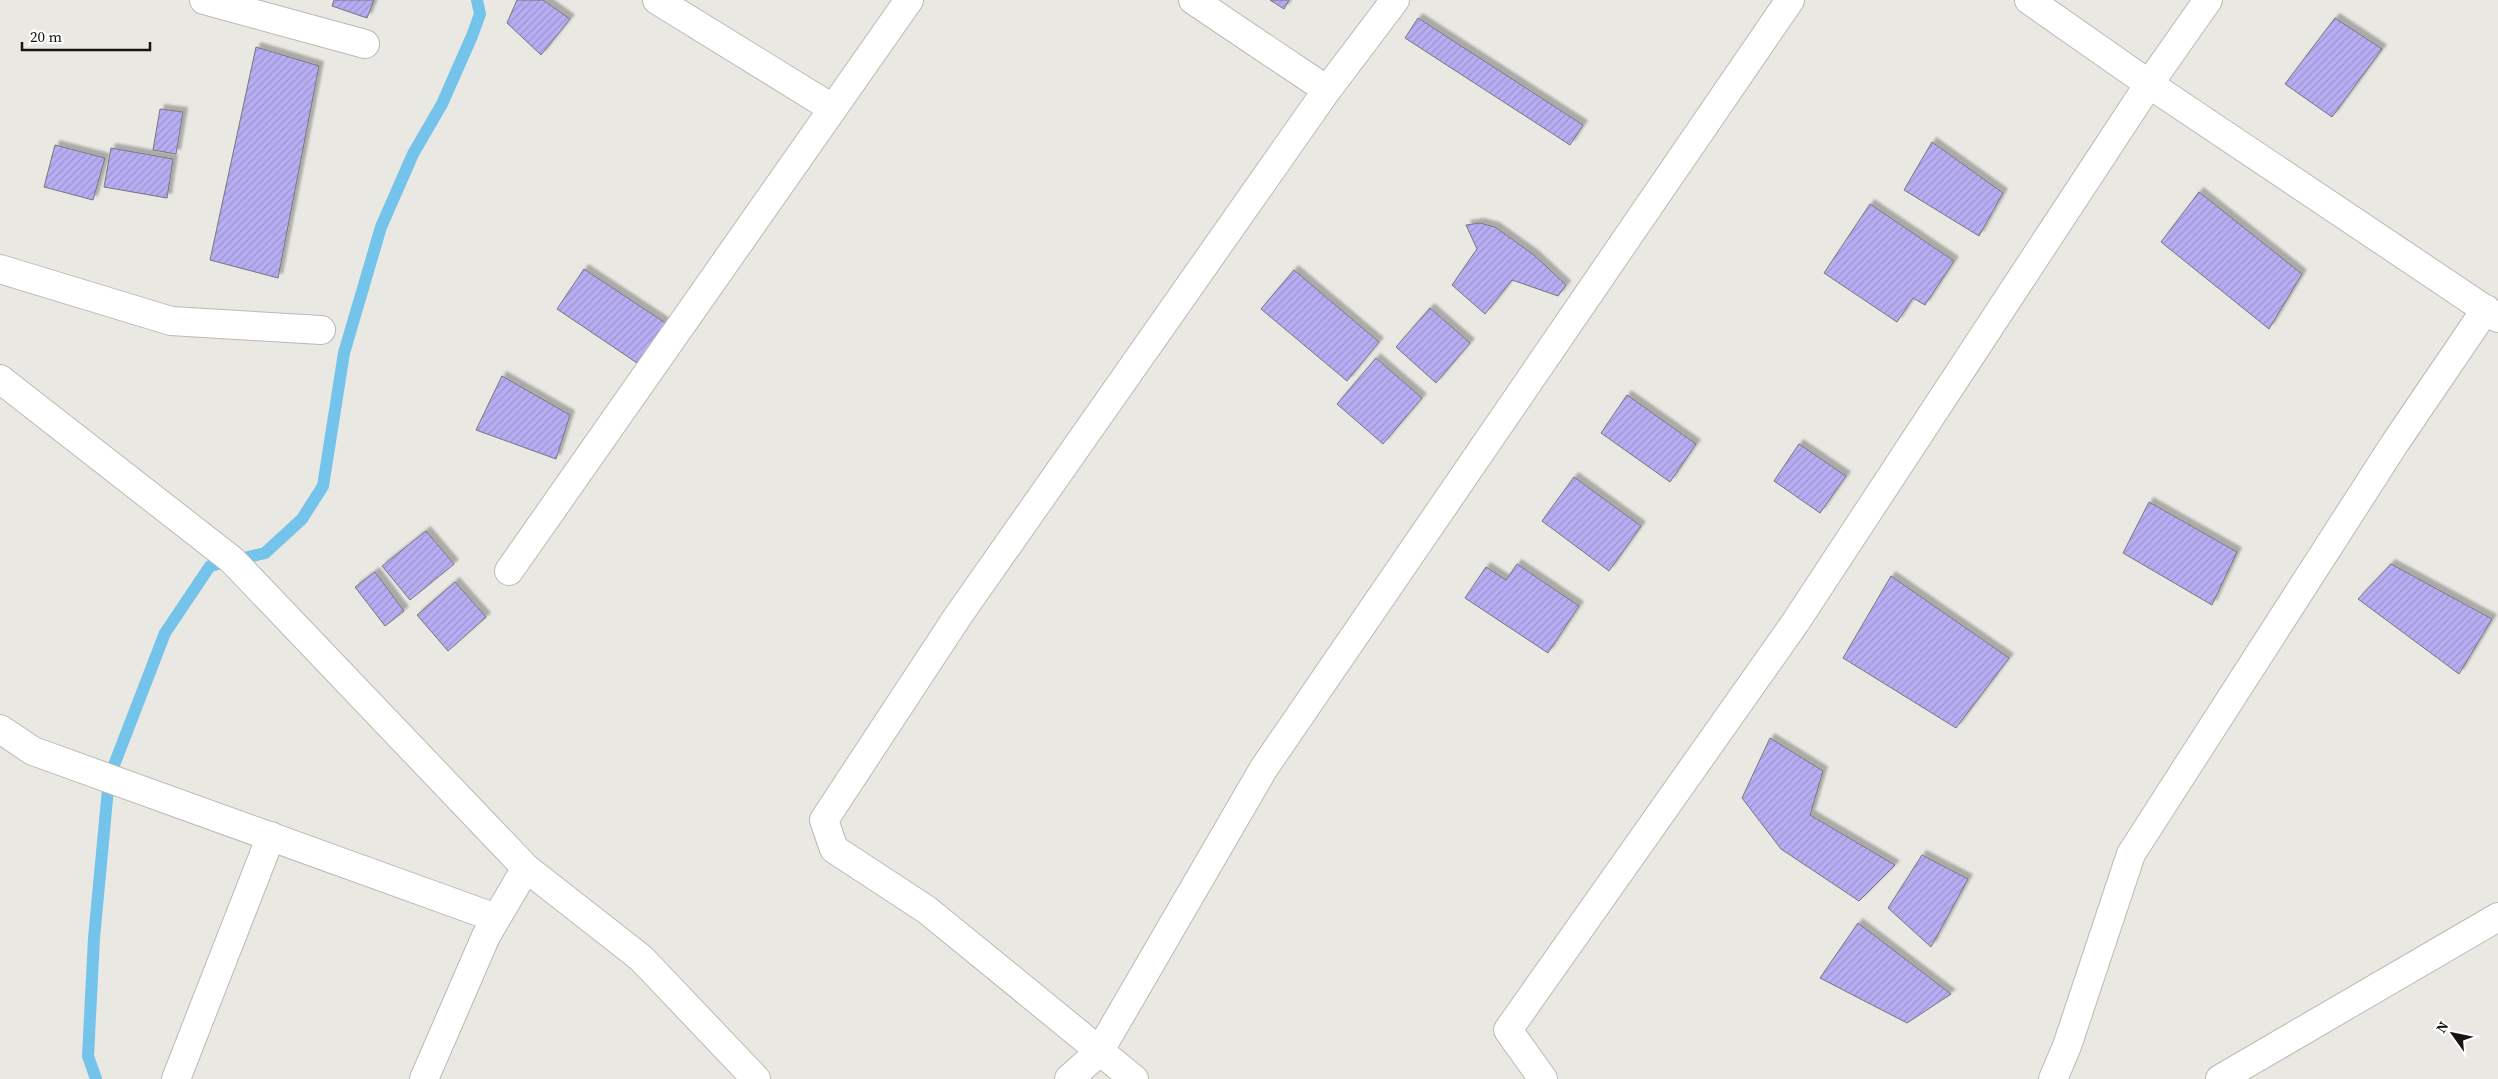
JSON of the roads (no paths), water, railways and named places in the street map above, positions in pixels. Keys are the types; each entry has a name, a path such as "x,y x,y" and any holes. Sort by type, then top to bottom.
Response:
{"street":[{"path":"204,0 365,44"},
{"path":"657,0 832,108"},
{"path":"509,571 908,0"},
{"path":"1193,0 1327,90"},
{"path":"1134,1079 926,910 834,849 824,820 958,616 1327,90 1395,0"},
{"path":"1069,1079 1099,1052 1264,768 1790,0"},
{"path":"2029,0 2149,84 2492,313 2394,443 2131,854 2067,1046 2053,1079"},
{"path":"1544,1079 1508,1030 1795,623 2149,84 2208,0"},
{"path":"0,269 172,321 321,330"},
{"path":"0,379 232,560 526,868 641,958 756,1079"},
{"path":"0,729 33,751 496,918"},
{"path":"176,1079 271,836"},
{"path":"424,1079 486,936 526,868"},
{"path":"2220,1079 2498,917"}],"waterway":[{"path":"96,1079 88,1056 94,938 109,778 165,633 210,566 265,553 302,519 323,486 344,353 381,227 413,154 442,104 472,36 480,14 477,0"}]}
